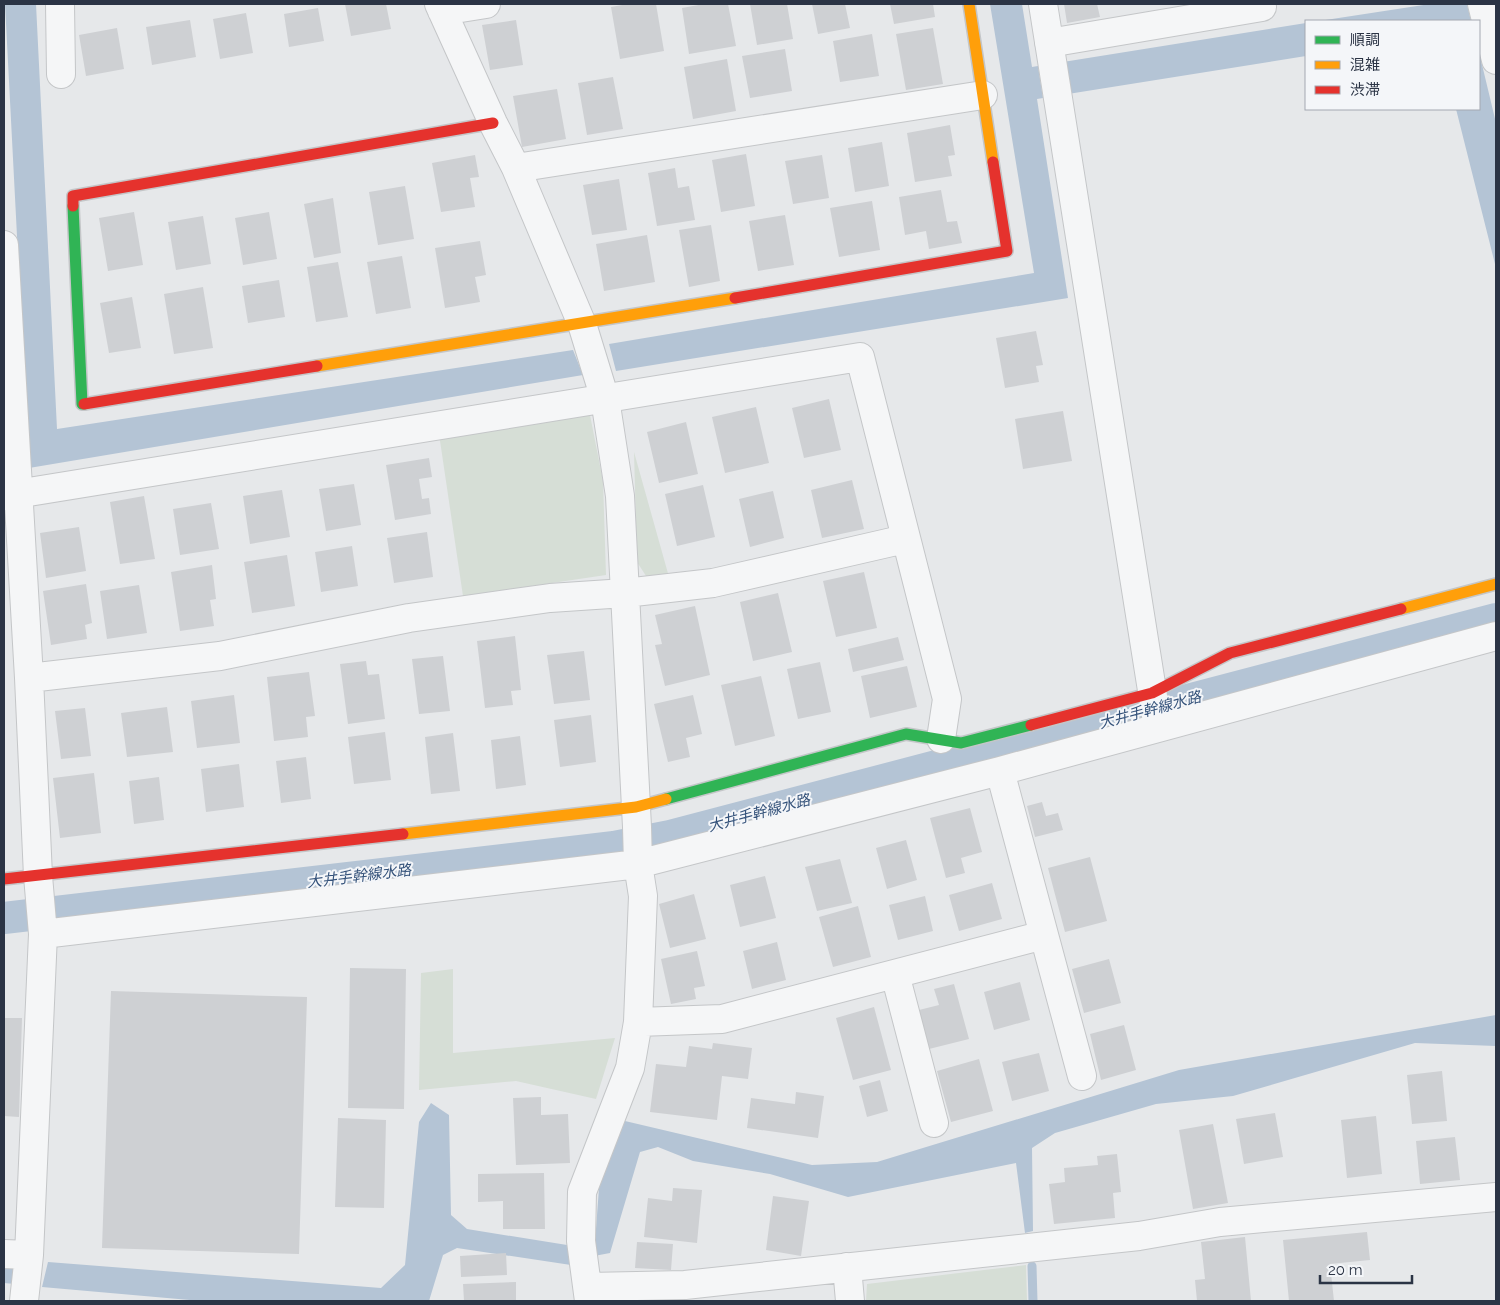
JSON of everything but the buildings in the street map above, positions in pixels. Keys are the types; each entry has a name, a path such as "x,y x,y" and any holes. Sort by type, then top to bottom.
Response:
{"street":[{"path":"60,4 61,74"},
{"path":"486,4 441,7 493,123 516,168 582,324 604,399 620,496 638,864 643,896 638,1022 630,1068 582,1192 581,1241 588,1294 1139,1236 1220,1222 1496,1197"},
{"path":"493,123 73,196 82,404 582,324 1007,251 969,4"},
{"path":"1043,4 1158,728"},
{"path":"1049,44 1155,14 1262,8 1262,4"},
{"path":"1482,4 1496,60"},
{"path":"516,168 983,95"},
{"path":"4,245 11,495 29,678 43,934 16,1254 25,1298"},
{"path":"11,495 860,357 947,699 941,739"},
{"path":"29,678 220,656 409,618 550,598 625,593 713,582 905,539"},
{"path":"4,879 39,887 637,817 906,734 961,743 1152,693 1230,653 1496,584"},
{"path":"43,934 638,864 1000,771 1496,636"},
{"path":"1000,771 1082,1076"},
{"path":"638,1022 722,1019 1044,935"},
{"path":"894,974 934,1123"},
{"path":"847,1268 850,1301"}],"shaded area":[{"path":"589,410 603,481 606,575 463,596 439,434"},
{"path":"634,452 669,577 648,579 637,562"},
{"path":"453,969 453,1053 615,1038 596,1099 516,1081 419,1090 421,973"},
{"path":"1026,1265 1027,1301 866,1301 867,1284"}],"water":[{"path":"5,4 36,4 57,429 573,350 583,375 29,468"},
{"path":"990,4 1022,4 1032,67 1038,66 1043,98 1037,99 1068,298 616,371 609,344 1034,273"},
{"path":"1430,4 1467,4 1471,20 1326,20"},
{"path":"1305,23 1305,56 1068,94 1063,62"},
{"path":"1480,56 1496,123 1496,268 1456,110 1480,110"},
{"path":"1496,1015 1496,1046 1415,1043 1233,1096 1156,1104 1055,1133 1032,1148 1033,1231 1025,1233 1016,1163 848,1197 770,1174 693,1161 658,1147 640,1152 610,1253 594,1256 599,1188 625,1121 812,1165 877,1162 1179,1070"},
{"path":"431,1103 449,1115 451,1215 467,1229 567,1245 571,1265 457,1248 443,1255 429,1301 201,1301 42,1287 48,1262 381,1288 405,1265 419,1122"},
{"path":"4,1263 16,1263 15,1284 4,1283"}],"waterway":[{"name":"大井手幹線水路","path":"4,918 614,847 670,836 1496,619"},
{"path":"1032,1266 1033,1301"}],"traffic: fast":[{"path":"73,206 82,404 84,404"},
{"path":"666,799 906,734 961,743 1031,725"}],"traffic: slow":[{"path":"969,4 993,162"},
{"path":"317,366 735,298"},
{"path":"1401,609 1496,584"},
{"path":"403,834 636,807 666,799"}],"traffic: jam":[{"path":"73,206 73,196 493,123"},
{"path":"735,298 1007,251 993,162"},
{"path":"84,404 317,366"},
{"path":"1031,725 1152,693 1230,653 1401,609"},
{"path":"4,879 403,834"}]}
